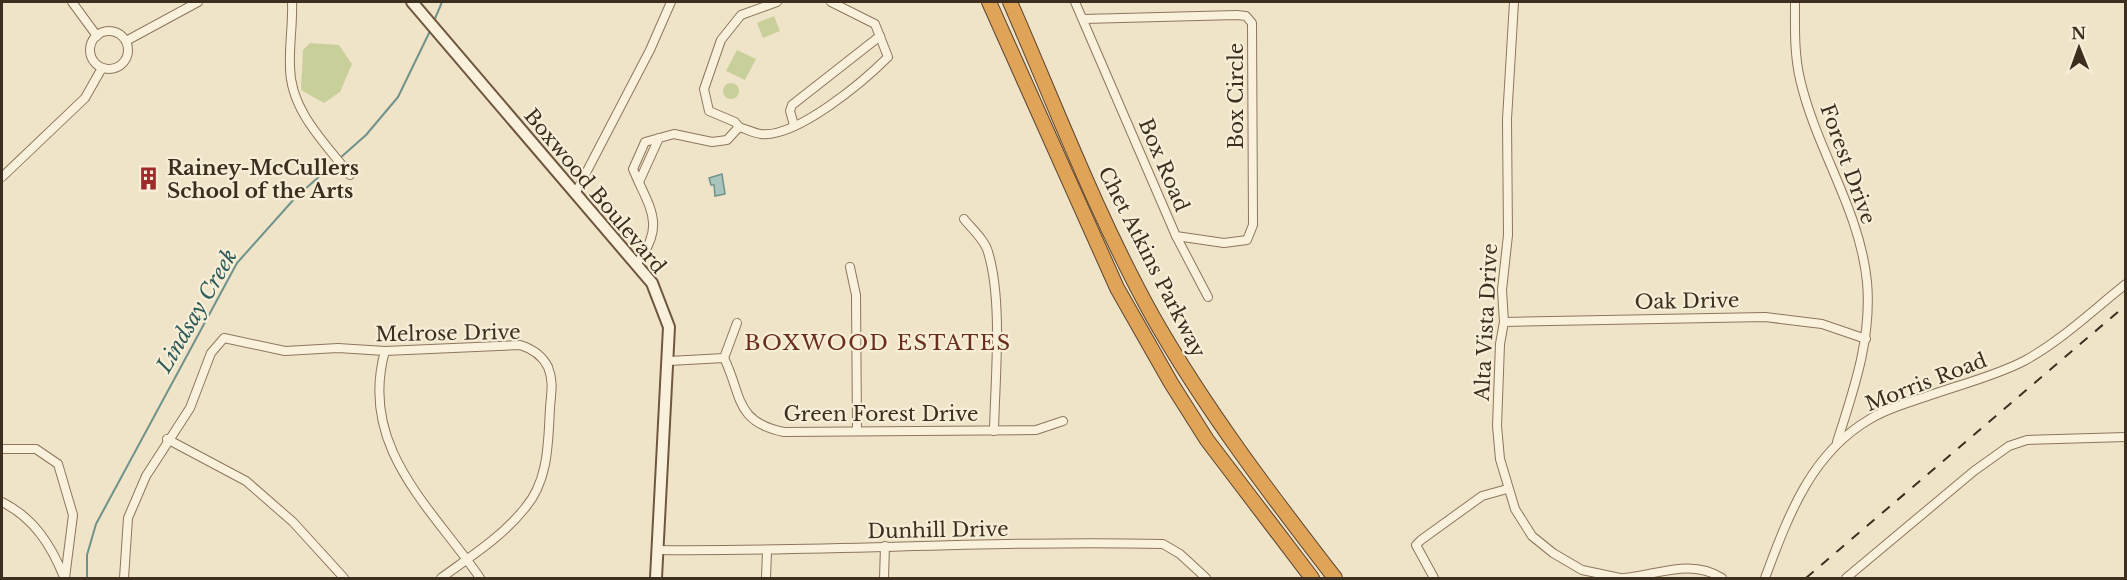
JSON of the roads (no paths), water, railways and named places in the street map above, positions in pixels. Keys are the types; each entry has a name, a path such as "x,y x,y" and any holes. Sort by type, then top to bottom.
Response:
{"highway":[{"name":"Chet Atkins Parkway","path":"989,2 1117,288 1171,383 1208,440 1312,579"},
{"name":"Chet Atkins Parkway","path":"1010,2 1096,200 1152,315 1218,422 1335,579"}],"street":[{"path":"72,2 97,36"},
{"path":"126,41 198,2"},
{"path":"292,2 290,69 294,94 306,119 350,175"},
{"path":"575,194 650,50 671,2"},
{"path":"777,2 741,15 734,23 721,39 704,89 709,111 735,122 739,127 762,134 781,131 841,100 888,57 875,24 831,2"},
{"name":"Box Road","path":"1075,2 1176,236 1224,243 1247,240 1253,225 1253,197"},
{"name":"Alta Vista Drive","path":"1514,2 1507,119 1508,235 1502,291 1504,322 1500,344 1497,426 1500,459 1508,489 1521,521 1532,536 1553,553 1582,570 1622,579 1687,567 1702,569 1722,579"},
{"name":"Forest Drive","path":"1794,2 1795,45 1800,79 1829,161 1852,216 1866,273 1866,339 1855,386 1837,442"},
{"name":"Boxwood Boulevard","path":"415,5 575,194 638,263 652,283 669,327 656,579"},
{"name":"Box Circle","path":"1083,19 1246,16 1252,23 1253,197"},
{"path":"113,31 126,41 129,52 124,63 113,69 102,68 92,59 90,47 97,36 113,31"},
{"path":"794,125 790,111 792,105 880,36"},
{"path":"2,177 85,98 102,68"},
{"path":"638,263 649,248 655,218 633,169 645,142 674,134 712,142 727,140 739,127"},
{"path":"639,182 659,138"},
{"path":"640,153 649,157"},
{"path":"964,219 988,250 992,277 995,307 994,431"},
{"path":"1176,236 1208,297"},
{"path":"850,267 856,295 857,429"},
{"name":"Morris Road","path":"1764,579 1784,524 1816,466 1837,442 1871,418 1987,377 2024,361 2058,338 2126,284"},
{"name":"Oak Drive","path":"1504,322 1765,316 1822,324 1866,339"},
{"path":"669,361 724,358 737,323"},
{"name":"Melrose Drive","path":"167,439 190,408 211,353 224,338 285,351 338,348 385,351 520,345 541,356 547,365 553,388 545,466 538,488 526,508 513,521 441,579"},
{"path":"385,351 380,372 379,396 382,416 404,478 480,579"},
{"name":"Green Forest Drive","path":"724,358 738,401 744,411 762,425 784,432 806,434 857,429 1036,430 1063,422"},
{"path":"1846,579 1974,471 2009,446 2027,440 2126,437"},
{"path":"124,579 128,518 146,476 167,439 246,481 293,522 344,579"},
{"path":"2,449 36,449 58,464 73,515 65,579"},
{"path":"1434,579 1416,546 1482,496 1508,489"},
{"path":"2,502 25,515 53,550 65,579"},
{"name":"Dunhill Drive","path":"657,550 767,551 885,546 1164,544 1180,554 1206,579"},
{"path":"884,579 885,546"},
{"path":"766,579 767,551"}],"water":[{"path":"722,174 725,194 715,196 714,185 711,185 709,178"}],"waterway":[{"name":"Lindsay Creek","path":"434,21 442,2"},
{"name":"Lindsay Creek","path":"87,578 87,555 96,524 237,263 295,198 366,135 398,97 431,29"}],"railway":[{"path":"1806,578 2126,305"}],"place":[{"name":"Rainey-McCullers School of the Arts","path":"149,179"}],"district":[{"name":"BOXWOOD ESTATES","path":"878,343"}]}
